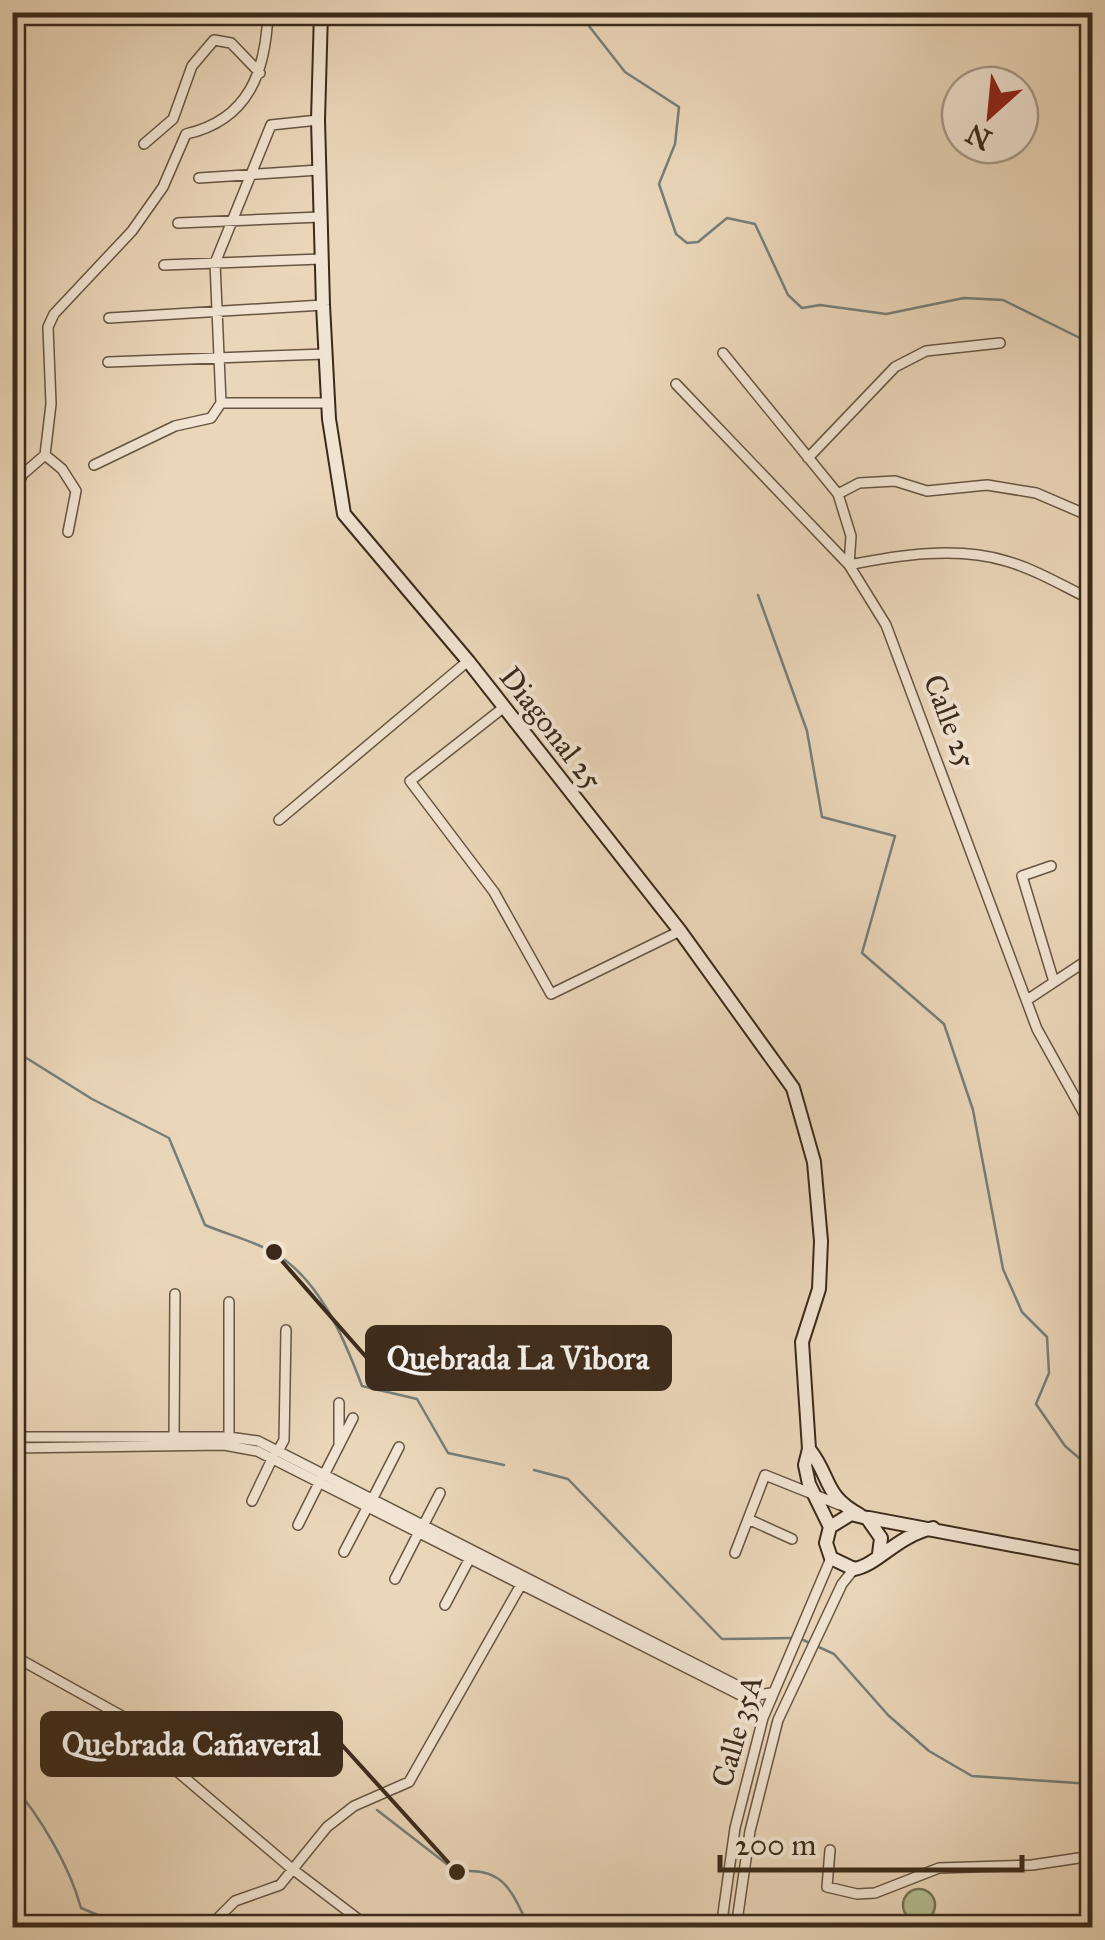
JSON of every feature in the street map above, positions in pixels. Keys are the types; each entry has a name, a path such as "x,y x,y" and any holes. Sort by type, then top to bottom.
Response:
{"street":[{"path":"12,495 23,474 45,454 51,404 48,327 54,314 132,231 163,187 186,134 235,113 260,73 268,12"},
{"name":"Diagonal 25","path":"321,12 318,120 323,305 328,402 344,514 468,661 786,1072 814,1162 821,1241 819,1289 800,1360 808,1449 805,1466 830,1527"},
{"path":"144,144 173,119 192,66 214,40 231,44 260,73"},
{"path":"173,119 186,134"},
{"path":"94,466 175,426 210,418 221,403 214,264 270,126 318,120"},
{"path":"199,178 319,170"},
{"path":"178,223 320,217"},
{"path":"164,265 322,259"},
{"path":"109,318 323,305"},
{"path":"808,458 895,368 926,350 1000,342"},
{"path":"108,362 326,354"},
{"path":"723,354 838,494 851,536 849,565 900,555 986,556 1008,561 1092,600"},
{"name":"Calle 25","path":"676,384 849,565 894,644 1037,1029 1092,1128"},
{"path":"221,403 328,402"},
{"path":"45,454 62,469 76,492 68,532"},
{"path":"838,494 858,483 896,481 928,492 988,485 1036,492 1092,517"},
{"path":"280,820 468,661"},
{"path":"503,708 410,781 494,892 551,994 680,931"},
{"path":"1051,866 1022,876 1054,982"},
{"path":"1027,1000 1092,957"},
{"path":"174,1437 175,1294"},
{"path":"229,1302 229,1437"},
{"path":"252,1501 284,1440 286,1330"},
{"path":"338,1403 339,1446"},
{"path":"298,1524 353,1418"},
{"path":"12,1436 229,1437 276,1453 756,1695 771,1693"},
{"path":"12,1448 224,1446 276,1453"},
{"path":"344,1552 399,1447"},
{"name":"Diagonal 25","path":"808,1449 822,1464 833,1498 843,1506"},
{"path":"735,1553 765,1475 864,1516 881,1538 879,1554"},
{"path":"395,1578 440,1494"},
{"path":"934,1528 904,1537 869,1565 854,1570 832,1558 826,1543 830,1527 843,1516 864,1516 934,1528 1092,1560"},
{"path":"748,1519 792,1538"},
{"path":"421,1528 470,1558 523,1580 754,1702 763,1718"},
{"path":"445,1604 470,1558"},
{"name":"Calle 35A","path":"721,1928 735,1828 763,1718 832,1558"},
{"name":"Calle 35A","path":"736,1928 750,1831 768,1751 794,1682 842,1584 854,1570"},
{"path":"208,1928 235,1901 280,1885 327,1827 354,1806 409,1782 523,1580"},
{"path":"12,1655 129,1720 132,1733 291,1868 370,1928"},
{"path":"830,1850 827,1887 856,1894 875,1893 939,1868 1032,1865 1092,1856"}],"green space":[{"path":"919,1889 930,1894 935,1905 930,1916 919,1921 908,1916 903,1905 908,1894"}],"waterway":[{"path":"578,12 625,72 679,107 675,144 659,184 676,234 687,243 698,242 727,218 755,224 788,295 802,308 820,305 886,314 964,298 1003,300 1092,344"},
{"path":"758,595 807,731 822,817 895,836 862,953 944,1024 973,1110 1003,1269 1022,1312 1047,1337 1049,1373 1036,1404 1065,1446 1092,1469"},
{"path":"12,1049 92,1099 169,1138 205,1225 271,1251 303,1276 328,1310 362,1386 417,1399 448,1453 504,1465"},
{"path":"534,1470 568,1479 722,1639 793,1638"},
{"path":"801,1639 834,1654 888,1715 929,1751 972,1776 1092,1784"},
{"path":"12,1784 53,1843 81,1908 112,1921 192,1918"},
{"path":"377,1810 457,1872 485,1872 504,1883 529,1928"}],"place":[{"name":"Quebrada La Vibora","path":"274,1252"},
{"name":"Quebrada Cañaveral","path":"457,1872"}]}
